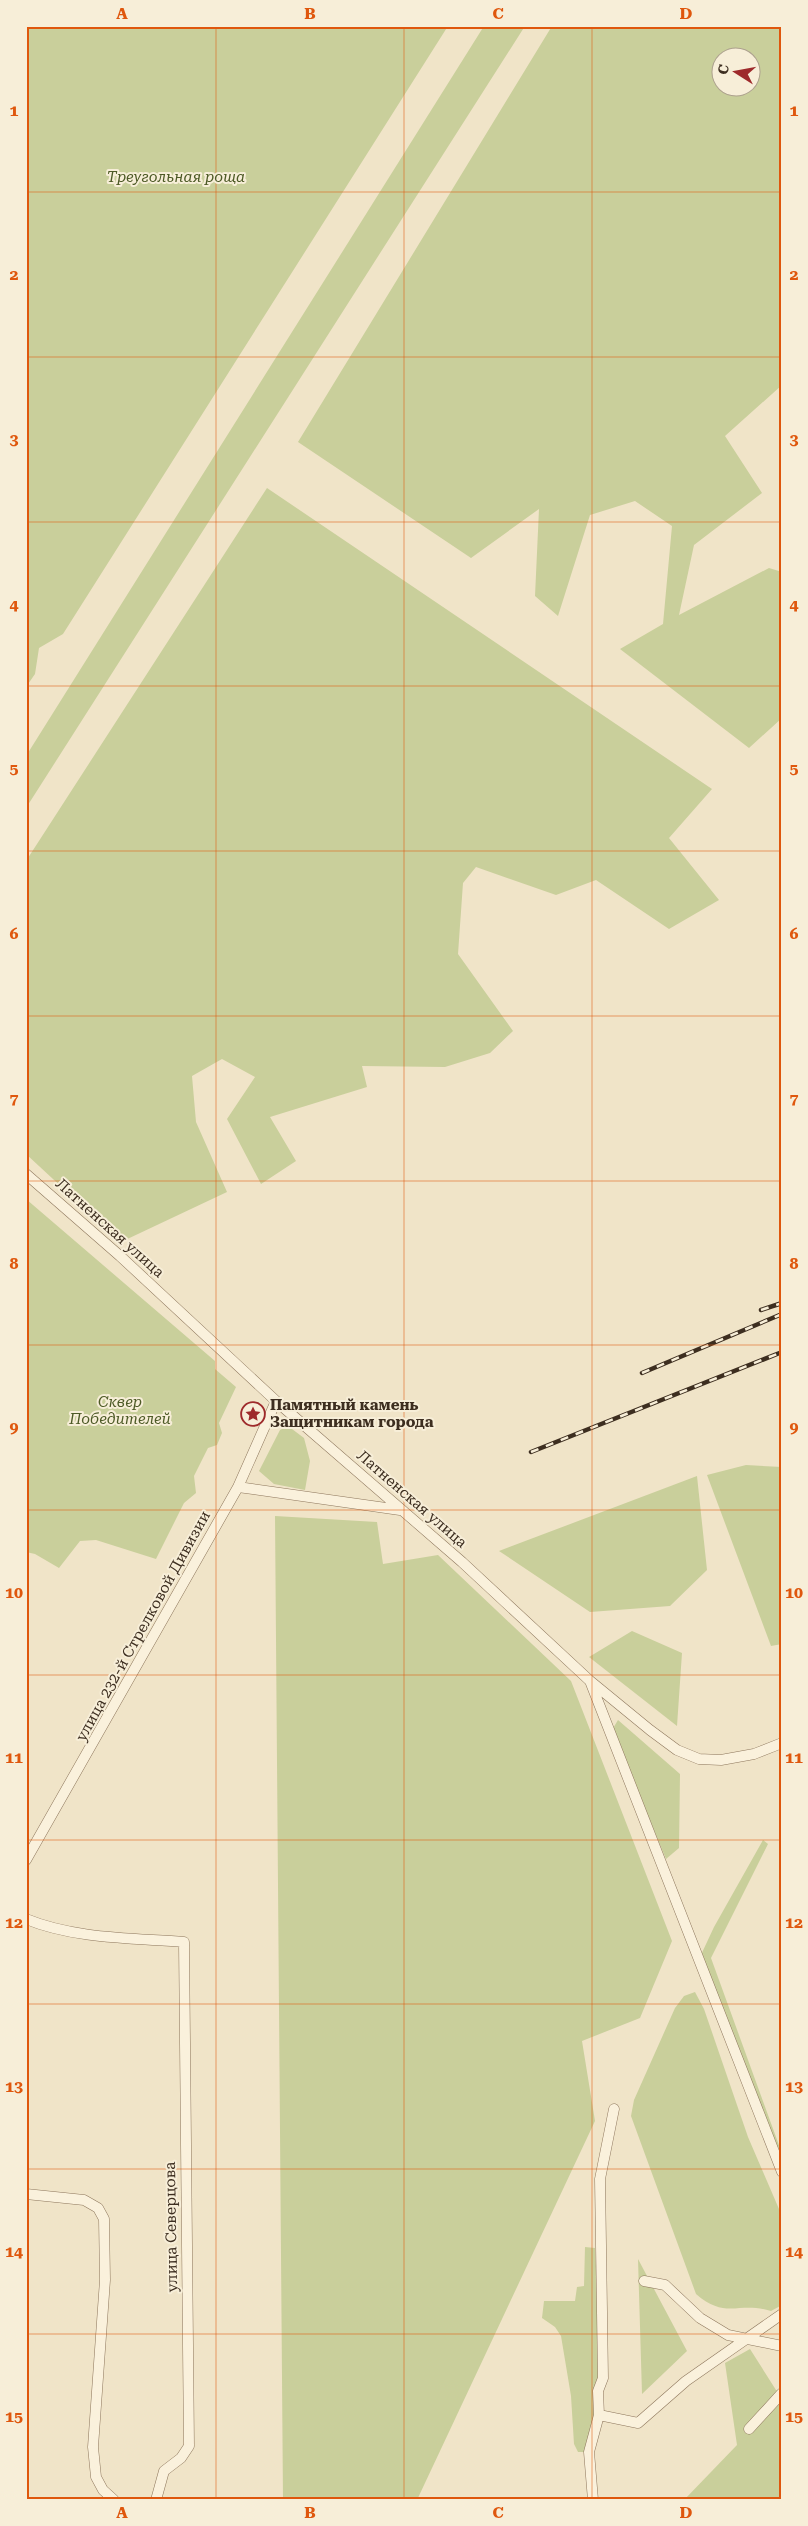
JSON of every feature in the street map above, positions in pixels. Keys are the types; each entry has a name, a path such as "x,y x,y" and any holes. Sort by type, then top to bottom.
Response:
{"street":[{"name":"Латненская улица","path":"26,1174 120,1256 276,1401 462,1562 589,1680 677,1750 699,1758 721,1760 754,1754 782,1743"},
{"name":"улица 232-й Стрелковой Дивизии","path":"26,1860 238,1487 276,1401"},
{"path":"238,1487 401,1510"},
{"path":"589,1680 782,2172"},
{"name":"улица Северцова","path":"26,1919 93,1935 184,1942 189,2446 181,2458 164,2470 156,2500"},
{"path":"593,2500 589,2452 599,2414 598,2391 603,2378 600,2179 614,2109"},
{"path":"26,2194 84,2200 98,2208 104,2218 105,2280 92,2447 96,2477 103,2490 114,2500"},
{"path":"644,2281 665,2285 700,2318 728,2335 782,2346"},
{"path":"599,2414 638,2423 686,2381 748,2340 782,2314"},
{"path":"749,2429 782,2393"}],"green space":[{"name":"Треугольная роща","path":"26,26 448,26 63,634 39,648 35,674 26,687"},
{"path":"484,26 525,26 26,808 26,756"},
{"path":"552,26 782,26 782,385 725,436 762,493 694,545 679,615 769,568 782,572 782,718 749,748 620,649 663,624 672,526 635,501 590,515 558,616 535,596 539,509 471,558 298,442"},
{"path":"267,488 712,789 669,838 719,900 669,929 596,880 556,895 476,867 463,883 458,954 513,1031 490,1053 445,1067 362,1066 367,1087 270,1117 296,1161 261,1184 227,1119 255,1077 222,1059 192,1076 196,1122 227,1192 121,1242 26,1154 26,861"},
{"name":"Сквер Победителей","path":"26,1199 215,1361 215,1369 236,1387 219,1423 222,1433 217,1445 208,1448 194,1476 196,1493 184,1503 156,1559 96,1540 80,1541 59,1568 35,1554 26,1552"},
{"path":"288,1426 304,1438 310,1461 305,1490 274,1484 259,1471 280,1430"},
{"path":"746,1465 782,1467 782,1644 771,1646 707,1475"},
{"path":"697,1476 707,1570 670,1606 590,1612 499,1551"},
{"path":"275,1516 377,1522 383,1564 438,1555 571,1681 672,1941 640,2018 582,2041 595,2121 417,2500 283,2500"},
{"path":"632,1631 682,1653 677,1726 589,1657"},
{"path":"618,1720 680,1774 679,1848 666,1859 612,1730"},
{"path":"763,1840 768,1844 711,1958 780,2148 775,2147 700,1957 714,1927"},
{"path":"695,1992 704,2009 748,2137 782,2216 782,2305 771,2311 760,2308 724,2308 706,2302 696,2294 631,2116 634,2100 675,2008 684,1996"},
{"path":"585,2247 595,2248 600,2339 601,2409 589,2452 578,2452 574,2444 571,2396 561,2336 555,2327 542,2318 544,2301 575,2301 577,2287 584,2286"},
{"path":"638,2259 687,2351 642,2394"},
{"path":"750,2349 776,2390 782,2392 782,2500 684,2500 737,2445 725,2363"}],"railway":[{"path":"761,1310 782,1303"},
{"path":"642,1373 782,1314"},
{"path":"531,1452 782,1352"}],"place":[{"name":"Памятный камень Защитникам города","path":"253,1414"}]}
